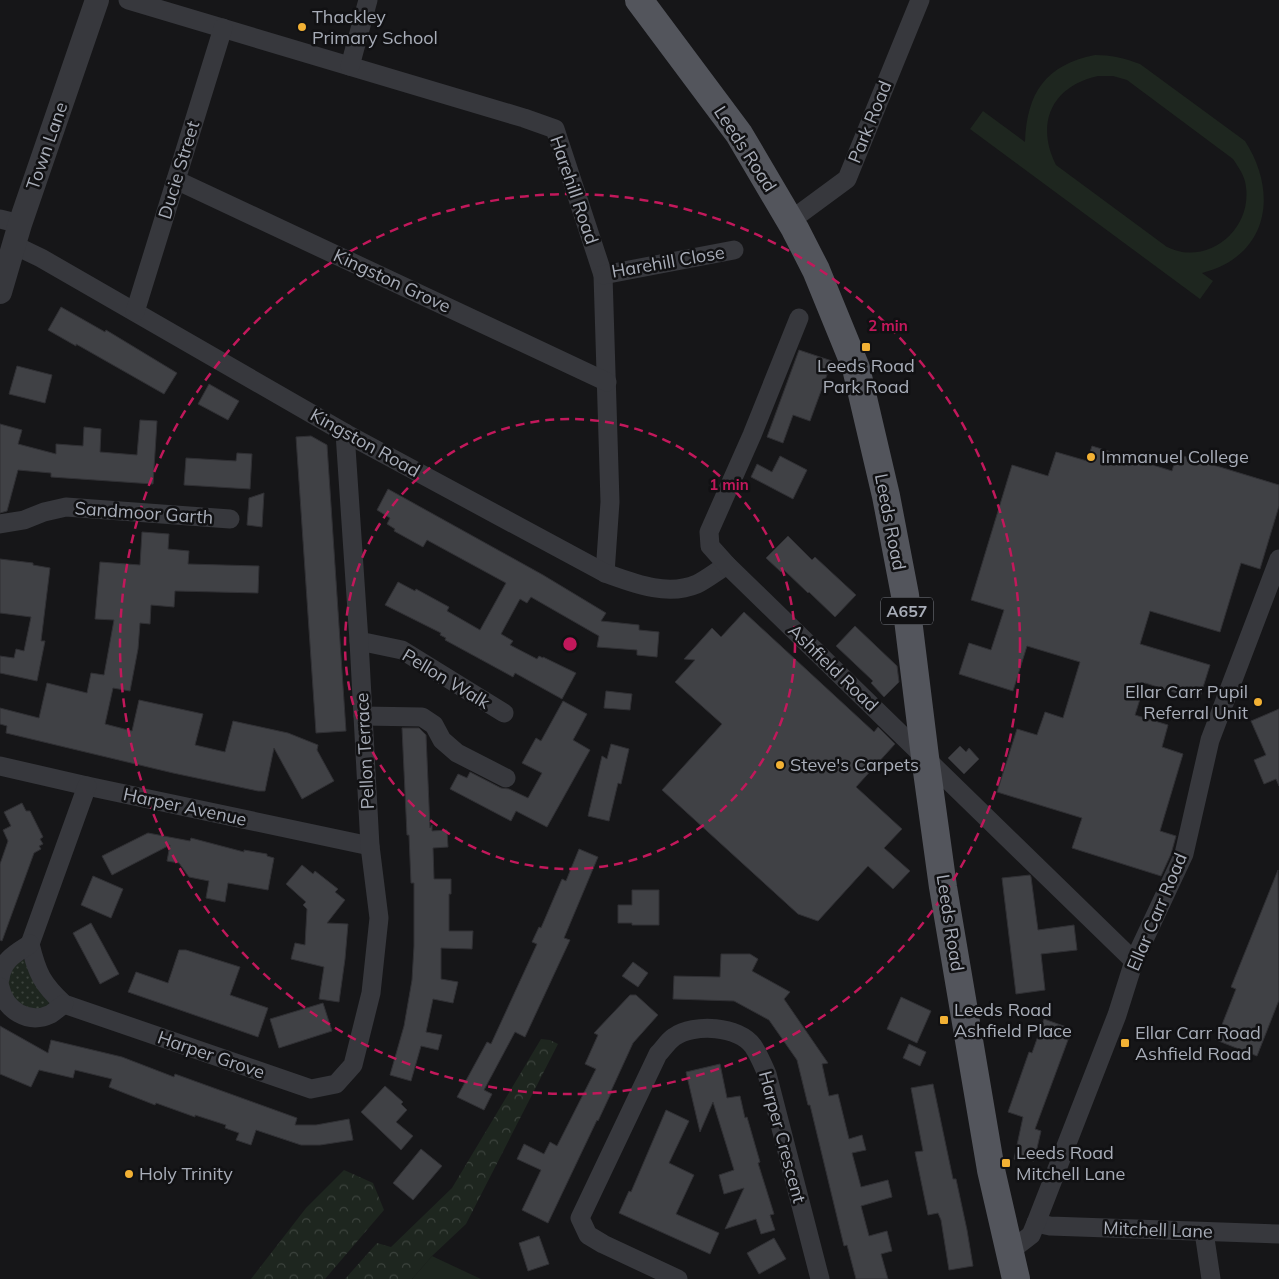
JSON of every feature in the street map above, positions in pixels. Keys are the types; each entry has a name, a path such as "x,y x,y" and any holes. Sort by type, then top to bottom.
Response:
{"main road":[{"name":"Leeds Road","path":"639,0 739,134 790,221 816,270 856,368 886,496 905,595 943,887 991,1170 1016,1279"}],"street":[{"name":"Town Lane","path":"0,292 11,229 97,0"},
{"name":"Harehill Road","path":"128,0 524,118 555,129 603,275 610,502 605,573"},
{"path":"350,66 368,0"},
{"name":"Park Road","path":"790,221 847,178 920,0"},
{"name":"Ducie Street","path":"135,312 223,28"},
{"name":"Kingston Grove","path":"176,180 607,382"},
{"name":"Kingston Road","path":"11,229 41,258 345,433 605,573 632,583 660,589 678,589 696,584 727,565"},
{"name":"Harehill Close","path":"603,275 734,250"},
{"name":"Ashfield Road","path":"798,318 752,435 710,532 710,546 727,565 1134,961"},
{"name":"Pellon Terrace","path":"345,433 370,846 379,918 371,993 353,1065"},
{"name":"Sandmoor Garth","path":"0,524 24,520 44,512 66,507 230,519"},
{"name":"Ellar Carr Road","path":"1010,1252 1031,1235 1120,1008 1134,961 1184,854 1210,740 1279,559"},
{"name":"Pellon Walk","path":"359,641 402,650 504,713"},
{"path":"363,716 422,717 434,725 442,740 453,750 506,778"},
{"name":"Harper Avenue","path":"0,766 370,846"},
{"path":"0,978 6,962 14,954 30,944 87,786"},
{"name":"Harper Grove","path":"30,944 40,976 48,990 64,1004 311,1089 336,1084 353,1065"},
{"path":"0,987 2,996 8,1006 17,1013 28,1017 40,1018 51,1014 64,1004"},
{"name":"Harper Crescent","path":"678,1279 596,1240 588,1235 580,1218 658,1054 674,1036 696,1028 715,1028 737,1034 752,1045 767,1074 820,1279"},
{"name":"Mitchell Lane","path":"1036,1223 1050,1226 1279,1234"},
{"path":"1204,1232 1211,1279"}],"green space":[{"path":"1101,55 1118,57 1140,64 1245,141 1256,161 1262,182 1264,202 1261,221 1254,238 1241,253 1224,265 1202,273 1213,281 1200,299 970,129 983,111 1025,142 1030,109 1042,84 1051,74 1063,66 1078,60","holes":["1098,76 1113,76 1127,80 1233,159 1243,176 1246,187 1246,201 1238,225 1220,243 1196,252 1182,252 1167,247 1056,165 1047,135 1048,121 1052,108 1059,97 1069,88 1082,81"]},
{"path":"21,959 26,961 49,1002 48,1006 36,1011 11,1000 6,974"},
{"path":"541,1039 550,1040 558,1044 466,1224 432,1256 412,1279 345,1279 377,1243 391,1247 452,1188"},
{"path":"344,1170 373,1183 384,1210 325,1279 251,1279 306,1208"},
{"path":"432,1256 481,1279 412,1279"}],"building":[{"path":"61,307 105,332 106,330 177,373 164,394 48,330"},
{"path":"799,350 832,361 810,421 793,415 783,443 767,437"},
{"path":"17,366 52,375 45,403 9,394"},
{"path":"209,384 239,401 228,420 198,404"},
{"path":"140,420 157,421 153,484 51,477 51,473 18,470 7,511 0,513 0,424 22,430 18,444 56,454 56,444 83,446 84,427 101,429 100,452 137,455"},
{"path":"311,436 327,445 346,731 316,733 296,437"},
{"path":"1092,446 1172,471 1177,454 1279,485 1279,506 1260,569 1241,563 1220,632 1150,611 1140,644 1210,665 1199,700 1145,683 1135,715 1168,725 1162,747 1183,754 1160,831 1176,836 1171,854 1161,876 1072,848 1082,818 997,792 1017,729 1037,735 1045,712 1063,718 1080,662 1027,646 1013,691 959,674 969,643 991,650 1004,610 971,600 1012,465 1048,476 1056,452 1087,461"},
{"path":"237,453 252,454 250,489 184,485 186,458 236,461"},
{"path":"780,456 807,470 793,499 751,477 757,464 772,472"},
{"path":"388,489 543,575 606,613 601,621 639,625 639,630 659,632 657,657 637,655 637,650 597,647 599,636 531,597 527,603 520,599 501,634 513,641 510,645 537,659 539,656 543,657 576,673 562,699 515,673 513,677 445,640 446,638 440,635 441,633 385,605 398,582 415,591 416,589 449,607 447,611 480,630 506,583 427,540 423,547 394,531 395,529 387,524 390,518 377,510"},
{"path":"264,493 262,527 247,525 249,498"},
{"path":"142,532 169,534 168,549 189,551 188,564 259,566 258,593 175,591 174,607 151,605 150,624 140,623 138,649 130,691 113,688 105,724 132,731 139,700 203,714 195,745 225,752 233,721 288,733 318,745 317,750 334,781 302,799 274,748 265,791 258,791 173,773 6,733 7,726 0,724 0,708 39,718 47,683 87,693 91,673 104,675 114,620 95,619 100,562 140,565"},
{"path":"788,536 812,560 815,557 856,595 835,617 784,570 781,572 766,558"},
{"path":"0,559 33,563 33,565 50,568 41,641 45,641 37,681 0,673 0,656 14,658 16,649 24,651 31,617 0,613"},
{"name":"Steve's Carpets","path":"744,612 874,732 878,727 895,744 856,787 902,829 884,848 910,871 893,889 868,866 818,921 798,914 662,790 722,724 675,682 695,660 684,659 712,628 721,637"},
{"path":"855,626 897,666 899,682 884,697 871,683 873,681 836,646"},
{"path":"606,691 632,694 630,710 604,708"},
{"path":"563,701 587,714 573,740 590,750 547,827 516,811 511,821 450,789 458,774 467,778 470,772 501,788 509,789 528,798 542,773 522,763 536,738 541,741"},
{"path":"1279,709 1279,786 1276,779 1264,784 1254,760 1266,755 1251,721"},
{"path":"402,728 419,728 426,735 430,828 432,825 432,831 447,830 448,847 433,848 434,879 451,879 449,931 473,931 472,949 441,948 441,979 458,982 453,1003 433,999 426,1032 442,1035 438,1050 421,1046 411,1081 390,1075 404,1026 412,980 414,946 414,883 411,883 409,835 407,835"},
{"path":"611,744 629,749 621,784 618,783 609,821 588,816 602,756 607,759"},
{"path":"960,746 966,752 969,748 979,759 964,774 948,758"},
{"path":"22,803 26,811 30,811 43,837 40,839 43,844 39,846 41,849 34,853 2,941 0,940 0,864 8,841 3,830 11,826 4,812"},
{"path":"148,833 190,841 191,838 244,852 244,850 267,854 267,856 274,858 268,890 228,883 225,902 206,898 209,881 189,877 179,863 167,861 170,845 112,875 102,856"},
{"path":"579,849 598,857 564,938 570,940 525,1037 515,1032 484,1090 492,1094 484,1110 457,1097 487,1042 491,1044 537,944 532,942 539,927 541,928 562,879 566,881"},
{"path":"302,865 313,874 315,871 338,889 335,892 345,900 327,923 348,924 339,1002 319,999 324,967 291,959 295,943 305,945 307,909 303,905 306,902 286,884"},
{"path":"1278,870 1279,1000 1257,1056 1216,1040 1236,989 1231,987"},
{"path":"1030,875 1038,930 1074,925 1077,950 1041,954 1045,990 1016,994 1002,878"},
{"path":"93,876 123,889 111,918 81,905"},
{"path":"632,890 659,890 659,925 618,923 618,905 632,905"},
{"path":"91,923 119,974 100,984 73,933"},
{"path":"179,950 186,950 240,967 230,995 268,1008 258,1037 128,992 136,972 168,983"},
{"path":"721,954 750,954 758,959 752,971 790,992 784,999 828,1063 822,1064 829,1096 838,1094 849,1139 862,1135 866,1150 852,1153 861,1187 888,1180 892,1197 861,1206 869,1236 887,1231 892,1251 881,1254 888,1279 856,1279 847,1245 844,1246 810,1105 808,1105 797,1060 769,1020 734,1001 673,999 674,976 720,977"},
{"path":"633,962 648,973 638,987 622,976"},
{"path":"630,995 636,995 658,1015 633,1043 598,1121 548,1223 522,1210 541,1170 517,1159 524,1144 544,1154 550,1142 557,1146 596,1069 585,1064 598,1035 594,1033"},
{"path":"901,997 931,1011 917,1043 887,1029"},
{"path":"323,1003 332,1031 279,1048 270,1019"},
{"path":"1044,1019 1072,1029 1035,1129 1041,1131 1034,1161 1024,1159 1023,1161 1014,1159 1023,1117 1008,1112 1029,1052 1032,1053"},
{"path":"0,1026 48,1053 51,1040 122,1057 174,1077 175,1074 297,1118 295,1125 316,1125 349,1119 353,1140 320,1145 301,1145 256,1130 251,1145 236,1140 239,1133 225,1128 226,1125 195,1115 195,1117 156,1103 155,1105 109,1087 112,1079 75,1070 73,1078 39,1070 31,1087 0,1074"},
{"path":"909,1044 926,1052 920,1066 903,1058"},
{"path":"720,1064 727,1098 740,1096 774,1214 770,1215 775,1230 761,1234 756,1219 725,1229 744,1188 724,1194 719,1175 734,1170 713,1102 700,1132 686,1072"},
{"path":"933,1084 953,1179 956,1179 973,1266 949,1270 941,1220 938,1213 928,1215 915,1152 923,1151 911,1088"},
{"path":"385,1086 403,1102 401,1104 407,1110 396,1122 413,1136 401,1150 361,1112"},
{"path":"666,1110 689,1121 669,1163 694,1175 676,1214 719,1233 710,1254 619,1213 629,1191 631,1192"},
{"path":"421,1149 442,1166 413,1200 393,1183"},
{"path":"539,1236 549,1264 528,1271 519,1243"},
{"path":"774,1238 786,1259 759,1274 747,1253"}],"place":[{"name":"Thackley Primary School","path":"302,27"},
{"name":"Leeds Road Park Road","path":"866,347"},
{"name":"Immanuel College","path":"1091,457"},
{"name":"Ellar Carr Pupil Referral Unit","path":"1258,702"},
{"name":"Steve's Carpets","path":"780,765"},
{"name":"Leeds Road Ashfield Place","path":"944,1020"},
{"name":"Ellar Carr Road Ashfield Road","path":"1125,1043"},
{"name":"Leeds Road Mitchell Lane","path":"1006,1163"},
{"name":"Holy Trinity","path":"129,1174"}]}
